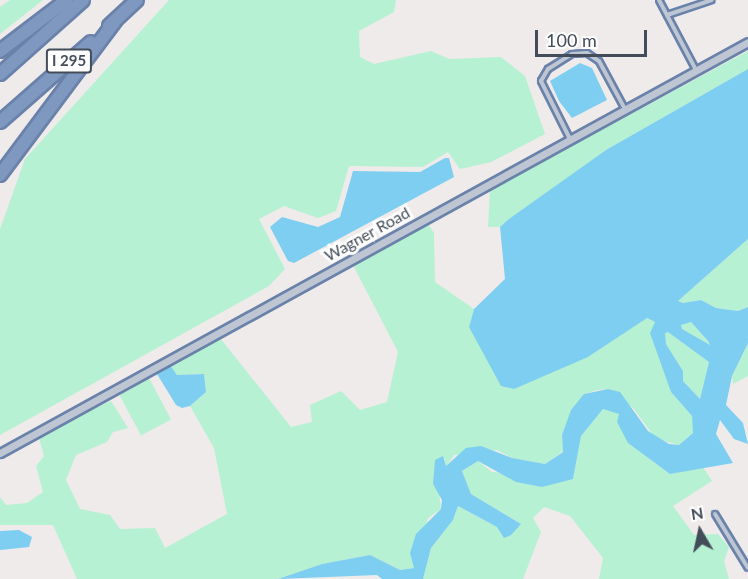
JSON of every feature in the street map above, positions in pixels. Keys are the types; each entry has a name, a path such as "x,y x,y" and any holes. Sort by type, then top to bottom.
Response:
{"highway":[{"path":"0,51 67,0"},
{"name":"I 295","path":"0,74 83,0"},
{"name":"I 295","path":"0,122 137,0"},
{"path":"0,175 114,21"}],"street":[{"name":"Wagner Road","path":"0,453 748,42"}],"lane":[{"path":"659,0 696,71"},
{"path":"667,15 712,0"},
{"path":"570,139 542,81 548,69 573,54 586,53 599,61 625,109"},
{"path":"715,514 748,568"}],"green space":[{"path":"10,0 43,0 0,34 0,7"},
{"path":"169,0 396,0 394,12 359,31 360,57 374,64 431,51 449,59 501,57 525,76 545,134 491,162 460,169 448,152 423,167 349,166 336,211 318,218 284,206 259,219 285,269 269,286 0,435 0,229 25,159"},
{"path":"748,51 748,69 606,150 500,227 488,227 490,190"},
{"path":"428,224 434,233 435,282 474,309 469,327 588,357 646,318 655,322 671,392 692,416 694,432 679,445 656,439 633,408 608,389 597,390 584,394 562,435 563,451 545,464 512,458 497,450 454,455 446,467 444,457 439,492 441,509 428,518 414,568 400,570 370,555 322,564 278,579 77,579 53,525 0,525 0,497 6,505 27,503 43,492 36,466 44,456 38,434 111,401 128,428 113,432 107,442 76,455 66,480 80,509 110,515 120,529 155,528 165,548 227,514 214,448 190,406 206,392 204,374 177,375 170,365 220,338 291,427 312,422 310,405 341,391 360,410 387,402 398,352 353,265"},
{"path":"748,239 748,307 738,311 716,308 701,300 683,303 678,301"},
{"path":"691,322 710,346 682,329 680,325"},
{"path":"668,331 709,362 700,399 683,381 683,371 666,344 664,333"},
{"path":"748,343 748,376 733,384 732,376"},
{"path":"149,378 171,419 141,435 119,394"},
{"path":"603,409 619,413 628,443 670,474 703,467 712,481 673,506 694,535 718,534 729,547 724,561 729,579 599,579 603,558 570,516 544,507 533,518 541,532 523,579 423,579 431,548 453,520 458,506 497,527 521,524 471,494 462,471 478,461 492,472 573,479 581,436"}],"water":[{"path":"580,63 592,68 607,100 572,118 559,101 550,81"},
{"path":"748,69 748,239 678,301 683,303 701,300 716,308 738,311 748,307 748,343 732,376 726,405 743,423 748,444 734,439 720,420 716,434 733,463 670,474 628,443 617,422 619,414 603,409 581,436 573,479 542,487 516,482 478,461 462,471 471,494 521,524 511,535 504,538 497,527 458,506 453,520 431,548 423,579 382,579 377,575 278,579 322,564 370,555 400,570 414,568 410,553 416,534 441,509 442,500 433,484 435,460 443,456 446,466 466,448 481,446 512,458 545,464 563,452 562,435 571,410 584,394 608,389 620,392 648,431 669,444 679,445 693,433 692,416 671,392 650,333 655,322 647,318 588,357 514,389 501,386 469,327 474,309 505,279 500,227 606,150","holes":["691,322 708,341 710,345 682,329 681,325","668,332 709,362 700,399 683,381 683,371 666,344 665,333"]},
{"path":"449,158 454,177 294,263 288,261 270,227 282,217 318,227 340,217 353,171 420,172"},
{"path":"170,365 177,375 204,374 206,392 190,406 182,408 176,405 157,374"},
{"path":"19,530 32,537 29,547 0,550 0,531"}]}
